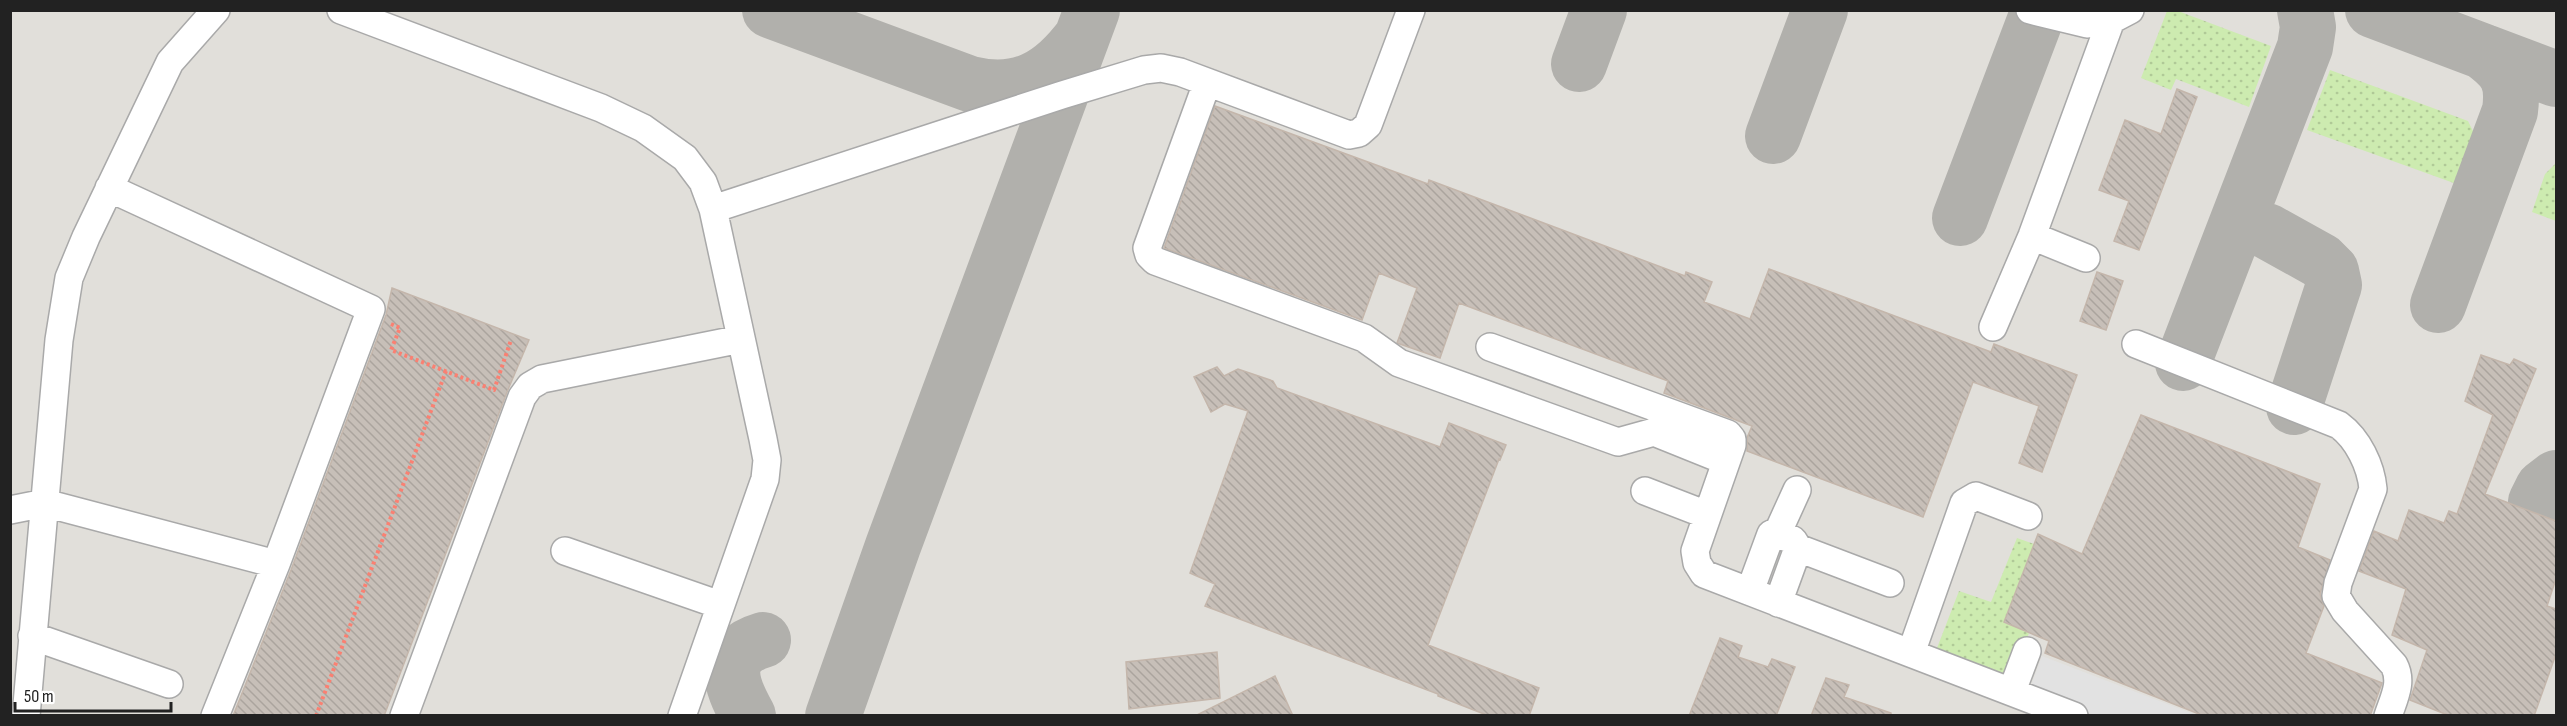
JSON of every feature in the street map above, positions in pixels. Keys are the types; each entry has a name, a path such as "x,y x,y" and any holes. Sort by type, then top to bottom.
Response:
{"lane":[{"path":"26,716 59,340 69,278 109,188 170,62 216,10"},
{"path":"341,10 601,108 643,128 685,158 703,182 713,208 766,460 765,479 682,716"},
{"path":"713,208 1051,98 1144,70 1161,68 1349,135 1359,133 1368,125 1411,10"},
{"path":"2030,10 2087,24 2121,15"},
{"path":"1993,327 2121,15"},
{"path":"1207,83 1147,248 1149,255 1155,261 1364,338 1399,363 1618,442 1654,432 1726,461"},
{"path":"109,188 372,309 276,564 215,716"},
{"path":"2032,236 2086,258"},
{"path":"404,716 522,397 530,386 542,379 741,339"},
{"path":"2136,344 2339,425 2350,433 2372,473 2373,489 2338,583 2336,596 2345,611 2394,665 2399,675 2388,716"},
{"path":"1490,347 1728,434 1732,438 1732,445 1695,551 1697,563 1704,574 2074,716"},
{"path":"1778,603 1797,490"},
{"path":"1645,491 1707,515"},
{"path":"1911,653 1964,503 1977,496 2028,516"},
{"path":"10,510 45,503 276,564"},
{"path":"1750,591 1771,534 1890,583"},
{"path":"566,551 720,605"},
{"path":"32,636 169,684"},
{"path":"2012,691 2027,651"}],"path":[{"path":"391,324 400,328 391,350 494,390 511,340"},
{"path":"316,716 446,371"}],"shaded area":[{"path":"10,11 2556,11 2556,715 11,715"},
{"path":"2042,656 2196,715 2094,715 2029,691"}],"green space":[{"path":"2167,11 2178,11 2271,46 2249,107 2176,79 2171,90 2141,78"},
{"path":"2330,70 2468,121 2475,135 2462,186 2307,130"},
{"path":"2556,163 2556,221 2532,212 2545,174"},
{"path":"2017,538 2034,544 2004,622 2029,633 2015,670 2009,676 1949,663 1937,648 1959,591 1991,602"}],"building":[{"path":"2177,89 2197,97 2139,250 2114,241 2129,201 2099,190 2125,120 2161,134"},
{"path":"1215,106 1428,184 1429,180 1685,276 1686,272 1712,282 1704,302 1750,319 1769,269 1991,352 1994,344 2077,375 2042,472 2019,463 2039,406 1973,382 1923,517 1747,451 1747,438 1752,426 1664,393 1668,381 1459,303 1440,358 1397,343 1417,288 1379,273 1362,320 1164,248"},
{"path":"2097,272 2123,281 2106,330 2080,321"},
{"path":"392,288 529,340 507,392 384,716 233,716 291,570 386,315"},
{"path":"2481,355 2510,365 2514,359 2536,369 2485,494 2556,521 2556,579 2547,606 2556,609 2556,654 2534,716 2450,716 2410,700 2427,650 2392,635 2406,589 2359,571 2374,531 2398,541 2409,510 2444,523 2449,511 2457,514 2493,415 2465,401"},
{"path":"1217,367 1224,376 1238,369 1273,381 1277,388 1440,447 1449,423 1506,445 1428,645 1539,688 1529,716 1489,716 1438,696 1438,694 1205,606 1215,584 1190,573 1248,411 1225,404 1211,412 1194,377"},
{"path":"2141,415 2320,484 2298,547 2330,560 2320,594 2324,606 2306,653 2382,683 2370,716 2204,716 2045,653 2049,641 2004,622 2038,534 2082,554"},
{"path":"1720,638 1742,646 1738,657 1768,667 1772,659 1795,667 1776,716 1689,716"},
{"path":"1217,652 1220,698 1129,709 1126,662"},
{"path":"1275,676 1293,716 1195,716"},
{"path":"1826,678 1849,685 1844,697 1891,713 1891,716 1811,716"}],"taxiway":[{"path":"770,10 970,84 988,87 1020,85 1047,73 1071,51 1082,37"},
{"path":"833,716 893,546 1092,10"},
{"path":"1579,64 1599,10"},
{"path":"1773,136 1820,10"},
{"path":"1960,218 2039,10"},
{"path":"2183,363 2305,47 2308,27 2305,10"},
{"path":"2373,10 2556,79"},
{"path":"2438,305 2510,111 2511,91 2507,76 2482,51"},
{"path":"2267,231 2321,261 2331,271 2334,285 2294,407"},
{"path":"2536,502 2543,488 2556,478"},
{"path":"748,716 733,681 732,671 734,661 740,653 763,640"}]}
